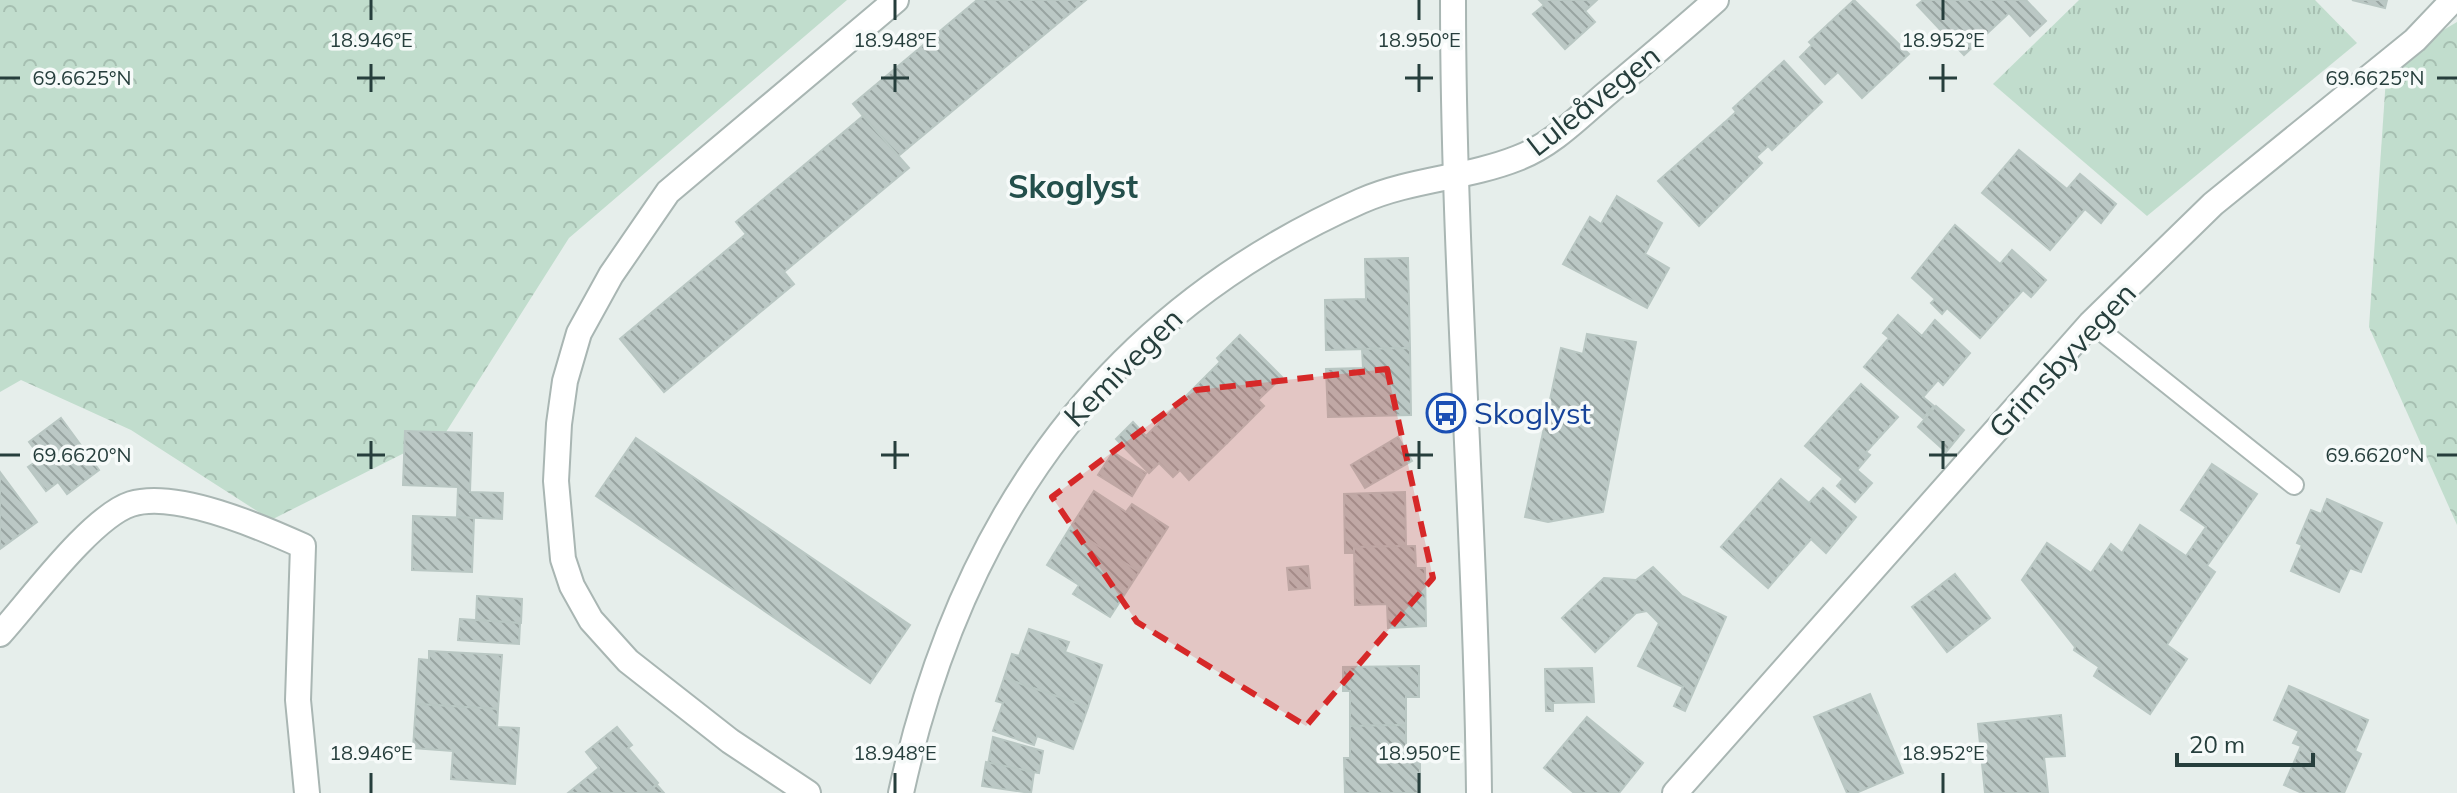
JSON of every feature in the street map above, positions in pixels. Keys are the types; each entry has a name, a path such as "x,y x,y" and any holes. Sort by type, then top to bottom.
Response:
{"street":[{"path":"808,793 730,741 628,661 591,620 572,586 563,559 556,481 559,424 565,381 579,333 611,275 668,192 896,0"},
{"path":"1453,0 1456,174 1470,441 1479,793"},
{"name":"Luleåvegen","path":"1456,174 1521,157 1560,134 1716,0"},
{"name":"Grimsbyvegen","path":"1675,793 2091,323 2213,204 2415,40 2453,0"},
{"name":"Kemivegen","path":"901,793 919,717 985,552 1029,475 1100,382 1167,318 1229,272 1361,201 1456,174"},
{"path":"0,634 101,521 132,504 165,503 205,510 303,546 298,700 307,793"}],"lane":[{"path":"2091,323 2294,485"}],"highlighted area":[{"path":"1387,369 1433,578 1306,726 1137,622 1052,497 1196,390"}],"green space":[{"path":"0,0 847,0 569,238 446,432 271,520 131,430 21,380 0,392"},
{"path":"2079,0 2315,0 2357,43 2147,216 1993,84"},
{"path":"2457,22 2457,525 2369,327 2387,63"}],"building":[{"path":"977,0 1086,0 897,157 853,104"},
{"path":"1539,0 1597,0 1585,11 1595,22 1565,49 1533,14 1544,5"},
{"path":"1854,0 1909,54 1862,98 1838,72 1825,84 1800,57 1812,45 1809,42"},
{"path":"1923,0 2026,0 2046,21 2030,36 2009,13 1964,55 1917,5"},
{"path":"2352,0 2387,0 2385,8"},
{"path":"1784,61 1822,102 1772,150 1768,146 1756,157 1724,123 1736,112 1733,108"},
{"path":"863,116 909,168 784,272 794,284 664,392 620,339 746,234 736,222"},
{"path":"1724,123 1762,163 1699,226 1658,181"},
{"path":"2019,150 2067,189 2080,174 2116,204 2101,223 2085,209 2050,250 1982,193"},
{"path":"1617,196 1662,223 1645,254 1669,268 1647,308 1563,264 1590,217 1601,224"},
{"path":"1955,225 2000,264 2012,250 2046,280 2031,297 2023,290 1980,338 1947,308 1942,314 1931,303 1935,299 1912,278"},
{"path":"1408,258 1410,348 1326,350 1325,300 1366,299 1365,259"},
{"path":"1898,315 1922,336 1935,320 1970,353 1943,385 1938,380 1923,397 1934,406 1923,418 1864,367 1889,338 1883,333"},
{"path":"1587,334 1636,342 1603,512 1548,522 1525,517 1561,348 1583,354"},
{"path":"1240,335 1282,377 1258,400 1264,406 1227,443 1183,399 1220,362 1217,358"},
{"path":"1410,348 1411,415 1328,417 1326,369 1363,368 1362,349"},
{"path":"1861,384 1898,417 1866,452 1870,455 1857,470 1872,483 1855,502 1837,486 1843,479 1805,446"},
{"path":"1183,399 1227,443 1189,480 1180,470 1173,477 1159,463 1149,473 1116,439 1133,422 1146,436"},
{"path":"1936,406 1964,430 1946,452 1918,427"},
{"path":"61,418 99,470 67,494 58,482 46,491 28,467 41,458 29,442"},
{"path":"405,431 472,433 470,492 503,493 502,519 457,517 458,487 403,485"},
{"path":"1398,437 1412,461 1365,488 1351,465"},
{"path":"636,438 910,625 870,683 596,496"},
{"path":"1113,452 1146,473 1132,496 1098,475"},
{"path":"2212,464 2257,494 2207,566 2215,572 2167,645 2187,659 2150,714 2094,676 2099,667 2074,650 2075,647 2022,580 2047,543 2091,573 2111,544 2122,553 2140,525 2186,556 2206,527 2181,510"},
{"path":"0,472 37,522 0,549"},
{"path":"1781,479 1809,503 1823,488 1856,517 1826,553 1811,539 1768,588 1721,547"},
{"path":"1094,491 1126,512 1132,504 1168,527 1139,572 1070,528"},
{"path":"1405,492 1406,546 1354,547 1354,553 1345,553 1344,494"},
{"path":"2327,499 2382,523 2361,572 2350,568 2339,592 2291,571 2302,545 2297,543 2311,510 2321,514"},
{"path":"413,516 474,518 472,572 412,570"},
{"path":"1070,528 1139,572 1110,617 1073,594 1079,585 1047,565"},
{"path":"1415,546 1416,568 1425,568 1426,626 1388,628 1387,604 1355,605 1354,547"},
{"path":"1308,566 1310,588 1289,590 1287,568"},
{"path":"1653,567 1682,596 1726,617 1685,711 1674,706 1683,687 1638,666 1659,623 1647,611 1636,613 1595,652 1562,618 1604,578 1636,580"},
{"path":"1955,574 1990,618 1947,652 1912,607"},
{"path":"477,596 522,599 521,623 476,620"},
{"path":"460,619 520,623 519,644 458,640"},
{"path":"1029,629 1069,642 1065,652 1102,665 1088,707 1004,678 1012,654 1019,656"},
{"path":"429,651 502,655 498,709 416,704 419,659 429,660"},
{"path":"1419,666 1419,697 1406,697 1406,725 1350,726 1350,691 1343,691 1343,667"},
{"path":"1592,668 1594,702 1553,703 1553,711 1546,711 1545,669"},
{"path":"1004,678 1088,707 1073,749 1037,736 1034,745 993,731 1003,703 996,701"},
{"path":"2289,686 2368,720 2355,751 2361,754 2344,793 2302,793 2284,785 2301,746 2293,743 2299,731 2274,720"},
{"path":"1870,694 1903,773 1856,793 1847,793 1814,717"},
{"path":"416,704 498,709 497,727 519,728 515,784 451,779 453,751 413,748"},
{"path":"2061,715 2065,756 2044,757 2048,793 1985,793 1978,724"},
{"path":"1587,717 1643,763 1619,793 1574,793 1544,768"},
{"path":"1406,725 1406,750 1420,750 1420,793 1345,793 1344,758 1350,758 1350,726"},
{"path":"617,727 632,745 628,748 658,783 646,793 568,793 599,768 586,752"},
{"path":"993,737 1043,751 1039,773 988,764"},
{"path":"986,762 1034,772 1031,793 982,786"},
{"path":"657,785 664,793 646,793"}],"place":[{"name":"Skoglyst","path":"1446,413"}],"district":[{"name":"Skoglyst","path":"1073,186"}]}
